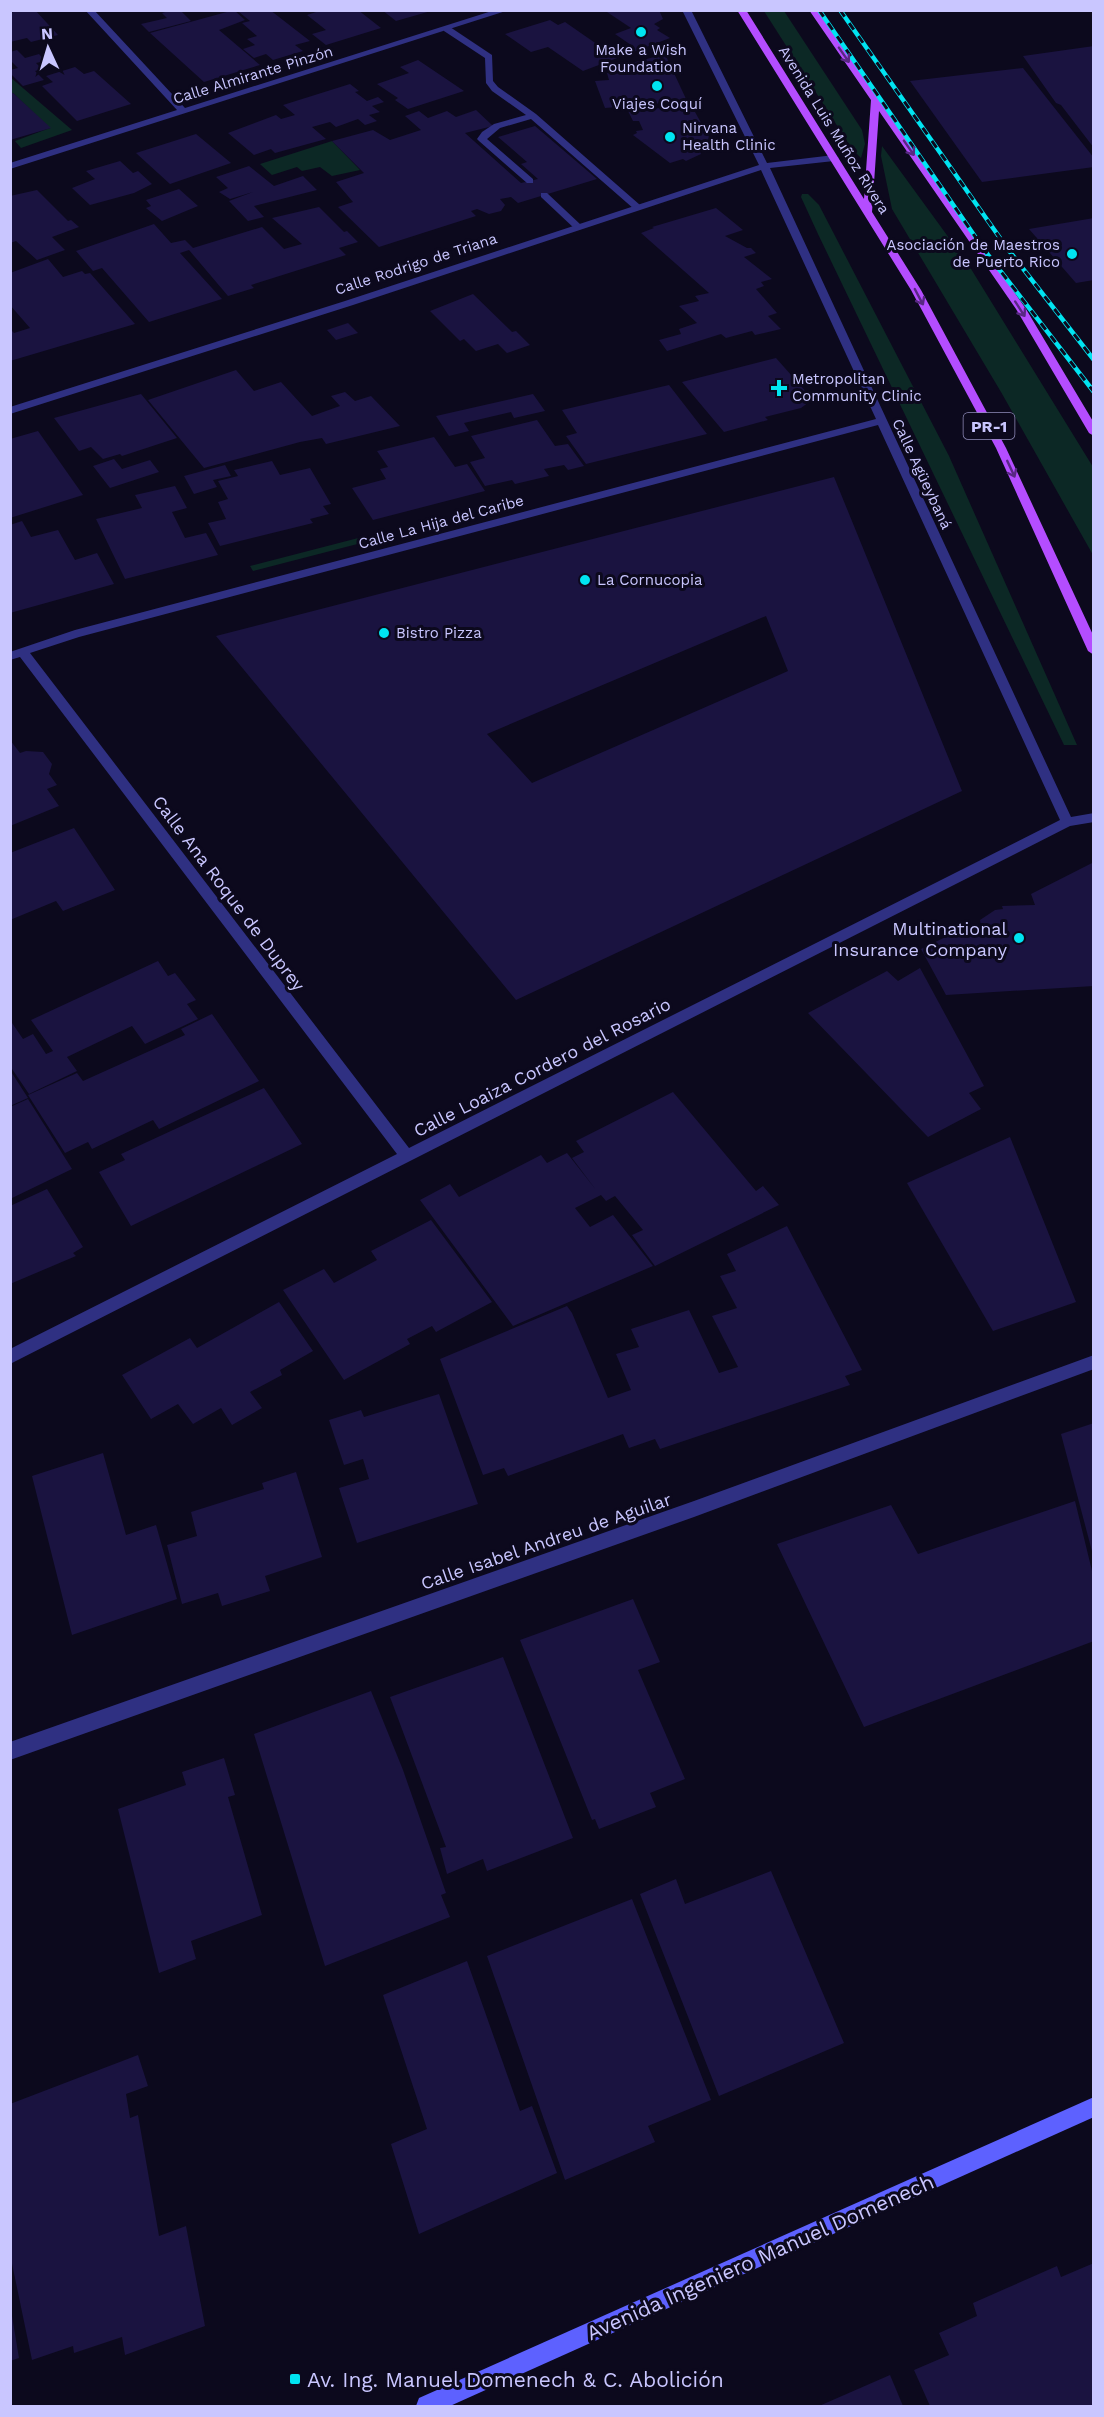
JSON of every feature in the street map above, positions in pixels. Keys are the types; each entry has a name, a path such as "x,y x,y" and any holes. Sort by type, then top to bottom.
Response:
{"main road":[{"name":"Avenida Luis Muñoz Rivera","path":"741,10 916,290 1001,448 1094,651"},
{"path":"813,10 1021,309 1094,433"},
{"path":"868,210 875,100"}],"street":[{"path":"89,10 183,111"},
{"name":"Calle Almirante Pinzón","path":"10,166 505,10"},
{"name":"Calle Agüeybaná","path":"686,10 764,166 1067,822"},
{"path":"447,29 489,57 489,81 495,89 533,116 638,207"},
{"path":"530,181 482,139 485,133 493,129 533,116"},
{"name":"Calle Rodrigo de Triana","path":"10,411 349,303 764,166 834,158"},
{"path":"544,195 578,227"},
{"name":"Calle La Hija del Caribe","path":"16,653 75,634 881,421"},
{"name":"Calle Ana Roque de Duprey","path":"16,653 407,1157"},
{"name":"Calle Loaiza Cordero del Rosario","path":"10,1357 1067,822 1094,817"},
{"name":"Calle Isabel Andreu de Aguilar","path":"10,1751 693,1509 1094,1362"},
{"name":"Avenida Ingeniero Manuel Domenech","path":"427,2406 1094,2107"}],"green space":[{"path":"764,11 784,11 862,130 865,144 861,158 852,149"},
{"path":"10,77 72,130 21,148 15,141 50,128 13,93 11,94"},
{"path":"332,141 360,170 332,176 320,167 302,171 297,167 272,175 260,164"},
{"path":"882,146 968,264 1093,467 1093,555 1001,392 892,209 881,156"},
{"path":"802,194 808,194 819,205 949,456 1077,745 1064,745 818,234 801,197"},
{"path":"366,536 369,541 253,571 250,566"}],"building":[{"path":"35,10 58,35 31,42 27,38 10,42 10,13"},
{"path":"180,10 191,21 149,32 141,24 167,18 162,13"},
{"path":"234,10 245,20 219,30 260,65 204,82 150,33"},
{"path":"270,10 310,41 295,45 303,51 273,60 266,54 254,58 243,49 255,45 247,39 257,36 242,23 250,21 239,12"},
{"path":"322,10 358,10 381,28 326,45 312,34 326,30 307,15"},
{"path":"382,10 431,10 431,11 396,21"},
{"path":"604,10 659,10 663,19 654,24 660,28 657,30 670,38 583,71 548,47 531,52 505,34 550,20 558,25 565,22 601,47 609,44 623,48 631,45 615,34 631,28"},
{"path":"1094,46 1094,148 1061,105 1056,103 1023,56"},
{"path":"17,50 25,58 39,54 45,61 36,63 42,69 35,71 44,80 23,86 10,73 10,70 18,68 10,60 10,52"},
{"path":"665,54 687,101 605,108 595,81 609,80 607,73 610,73 609,68 632,66 632,63"},
{"path":"418,60 464,91 408,109 395,100 398,98 377,84 409,73 400,67"},
{"path":"75,67 84,74 94,71 131,104 77,121 42,86 53,82 46,76"},
{"path":"1023,68 1094,158 1094,167 982,182 910,81"},
{"path":"350,84 359,91 355,92 367,101 378,97 384,102 372,106 380,112 369,115 377,121 365,125 358,119 336,127 330,122 312,127 326,139 275,153 271,149 254,155 228,133 276,115 281,119 295,115 283,105"},
{"path":"13,93 51,128 10,140 10,94"},
{"path":"694,105 695,112 709,137 707,149 700,152 701,154 686,161 683,159 670,163 633,135 637,133 636,131 643,130 639,121 633,121 628,111"},
{"path":"476,110 493,126 465,133 521,183 538,179 521,164 527,162 498,137 535,126 597,179 518,203 511,197 500,199 505,205 501,211 489,214 477,209 471,211 476,216 379,247 338,207 353,202 336,182 364,173 332,141 373,130 390,140 421,130 405,116 419,111 428,118 447,111 456,117"},
{"path":"196,134 231,163 170,184 136,153"},
{"path":"120,161 133,173 138,171 152,184 134,193 90,205 72,188 95,179 86,171"},
{"path":"249,166 274,186 303,176 317,190 254,206 264,217 248,221 229,201 253,192 230,199 219,192 228,188 216,177"},
{"path":"179,189 198,206 162,221 146,208 151,206 146,200"},
{"path":"37,190 68,221 71,220 79,227 52,237 65,250 37,260 16,241 10,243 10,196"},
{"path":"319,207 344,232 347,231 358,242 339,248 346,255 251,285 254,288 228,296 189,250 180,253 222,299 149,322 102,268 93,271 76,251 154,224 171,243 185,240 193,248 262,227 284,249 302,244 272,218"},
{"path":"716,208 743,230 725,236 751,248 756,253 744,257 772,279 761,282 764,286 756,289 777,313 768,316 781,329 755,335 752,331 726,338 721,334 667,351 659,340 681,334 679,329 697,323 679,306 699,301 695,296 709,293 641,233 654,228 652,227"},
{"name":"Asociación de Maestros de Puerto Rico","path":"1094,218 1094,280 1076,283 1029,229"},
{"path":"48,259 63,277 82,271 85,274 90,273 135,324 10,361 10,329 14,333 30,328 10,305 10,273"},
{"path":"473,294 512,332 516,331 530,345 507,353 498,344 476,351 464,339 460,341 430,311"},
{"path":"348,323 358,333 336,340 327,330"},
{"path":"776,358 808,394 809,402 801,408 765,417 768,420 724,432 682,382"},
{"path":"236,370 254,391 281,382 312,416 340,406 331,396 345,392 355,401 371,396 400,426 326,444 322,438 300,442 204,468 148,400"},
{"path":"669,385 707,434 586,464 566,436 577,433 562,410"},
{"path":"141,394 177,438 122,456 120,454 103,459 91,447 79,451 54,418"},
{"path":"533,394 545,411 514,418 511,412 464,423 469,431 449,436 436,416"},
{"path":"537,420 555,446 568,444 584,466 568,470 564,465 544,469 549,476 515,484 512,480 485,486 470,462 485,458 471,436"},
{"path":"38,431 83,495 10,518 10,439"},
{"path":"434,437 455,467 467,464 485,491 373,520 352,488 386,479 380,469 388,467 377,451"},
{"path":"114,459 122,469 150,460 159,472 110,488 93,466"},
{"path":"272,461 280,475 310,468 331,504 323,506 329,514 310,519 313,523 220,546 208,523 226,519 218,502 228,499 218,481 238,476 234,470"},
{"path":"225,465 231,476 213,480 217,487 194,494 184,476"},
{"path":"834,477 962,791 516,1000 216,636","holes":["766,616 788,671 532,783 487,734"]},
{"path":"175,486 187,508 172,512 185,538 206,533 218,555 125,579 96,519 142,508 135,495"},
{"path":"22,521 31,537 58,530 75,560 97,553 114,584 10,613 10,525"},
{"path":"10,740 20,753 43,752 52,764 49,774 57,785 47,789 59,806 10,826"},
{"path":"74,828 115,890 63,911 56,901 10,920 10,853"},
{"name":"Multinational Insurance Company","path":"1094,862 1094,986 946,995 921,949 968,926 981,926 980,920 995,910 1003,909 1002,906 1035,905 1031,894"},
{"path":"158,961 168,976 175,973 196,1000 187,1004 198,1019 145,1044 132,1026 67,1057 77,1071 29,1094 10,1066 10,1020 23,1039 33,1034 46,1054 53,1051 31,1020"},
{"path":"920,968 984,1086 969,1093 981,1109 928,1137 808,1013 887,971 898,981"},
{"path":"212,1014 259,1081 159,1129 153,1120 92,1149 88,1142 65,1153 28,1095 77,1073 83,1081 185,1035 181,1029"},
{"path":"10,1070 28,1098 10,1106"},
{"path":"264,1088 302,1144 131,1226 99,1172 125,1160 121,1154"},
{"path":"673,1092 756,1191 763,1186 779,1205 655,1266 632,1235 643,1230 615,1196 606,1201 601,1195 575,1208 590,1227 613,1215 653,1266 513,1326 420,1200 450,1184 459,1197 541,1155 547,1163 567,1153 596,1190 572,1158 584,1152 576,1141"},
{"path":"28,1099 72,1169 10,1199 10,1107"},
{"path":"1010,1137 1076,1302 993,1331 907,1183"},
{"path":"47,1189 83,1247 73,1253 76,1256 10,1284 10,1206"},
{"path":"431,1220 492,1302 436,1332 432,1326 407,1339 410,1344 344,1380 283,1290 324,1269 334,1283 377,1260 371,1251"},
{"path":"787,1226 862,1370 845,1376 850,1385 660,1449 655,1439 629,1448 623,1434 508,1476 504,1468 483,1475 440,1359 567,1306 608,1398 631,1390 616,1354 639,1347 631,1329 689,1310 719,1373 738,1367 712,1316 737,1308 720,1276 736,1271 727,1254"},
{"path":"279,1302 313,1351 280,1370 282,1375 250,1392 262,1408 232,1425 221,1408 193,1424 178,1404 151,1419 122,1375 190,1338 197,1348"},
{"path":"439,1394 478,1504 357,1543 339,1488 369,1479 363,1459 344,1465 329,1420 361,1410 364,1417"},
{"path":"1094,1423 1094,1555 1093,1555 1061,1434"},
{"path":"103,1453 126,1535 156,1525 177,1599 72,1635 32,1476"},
{"path":"296,1472 322,1557 265,1576 270,1591 222,1606 218,1593 182,1604 167,1545 197,1536 191,1512 264,1489 262,1483"},
{"path":"1075,1501 1094,1579 1094,1641 864,1727 777,1544 891,1505 918,1554"},
{"path":"633,1599 660,1662 638,1670 685,1779 650,1793 656,1807 599,1829 595,1819 592,1820 520,1640"},
{"path":"503,1657 573,1838 487,1871 483,1859 447,1874 440,1848 446,1847 390,1697"},
{"path":"371,1691 403,1770 446,1893 441,1895 450,1917 325,1966 254,1734"},
{"path":"224,1758 235,1795 228,1797 262,1915 191,1941 196,1959 159,1973 118,1809 186,1785 182,1772"},
{"path":"771,1871 844,2043 719,2096 640,1894 676,1879 685,1904"},
{"path":"632,1899 711,2100 648,2126 655,2142 565,2180 487,1956"},
{"path":"467,1961 520,2111 532,2106 557,2173 419,2234 391,2144 427,2129 383,1995"},
{"path":"138,2055 148,2086 126,2094 130,2118 138,2115 159,2236 186,2226 205,2326 125,2355 122,2337 74,2353 73,2346 32,2360 10,2254 10,2104"},
{"path":"1094,2263 1094,2406 930,2406 914,2370 949,2355 939,2333 977,2316 973,2303 1057,2266 1061,2277"},
{"path":"12,2316 19,2358 10,2361 10,2317"},
{"path":"890,2375 903,2406 819,2406"}],"railway":[{"path":"819,10 985,251 1094,392"},
{"path":"840,10 1007,248 1094,360"}],"place":[{"name":"Make a Wish Foundation","path":"641,32"},
{"name":"Viajes Coquí","path":"657,86"},
{"name":"Nirvana Health Clinic","path":"670,137"},
{"name":"Asociación de Maestros de Puerto Rico","path":"1072,254"},
{"name":"Metropolitan Community Clinic","path":"779,388"},
{"name":"La Cornucopia","path":"585,580"},
{"name":"Bistro Pizza","path":"384,633"},
{"name":"Multinational Insurance Company","path":"1019,938"},
{"name":"Av. Ing. Manuel Domenech & C. Abolición","path":"295,2379"}]}
